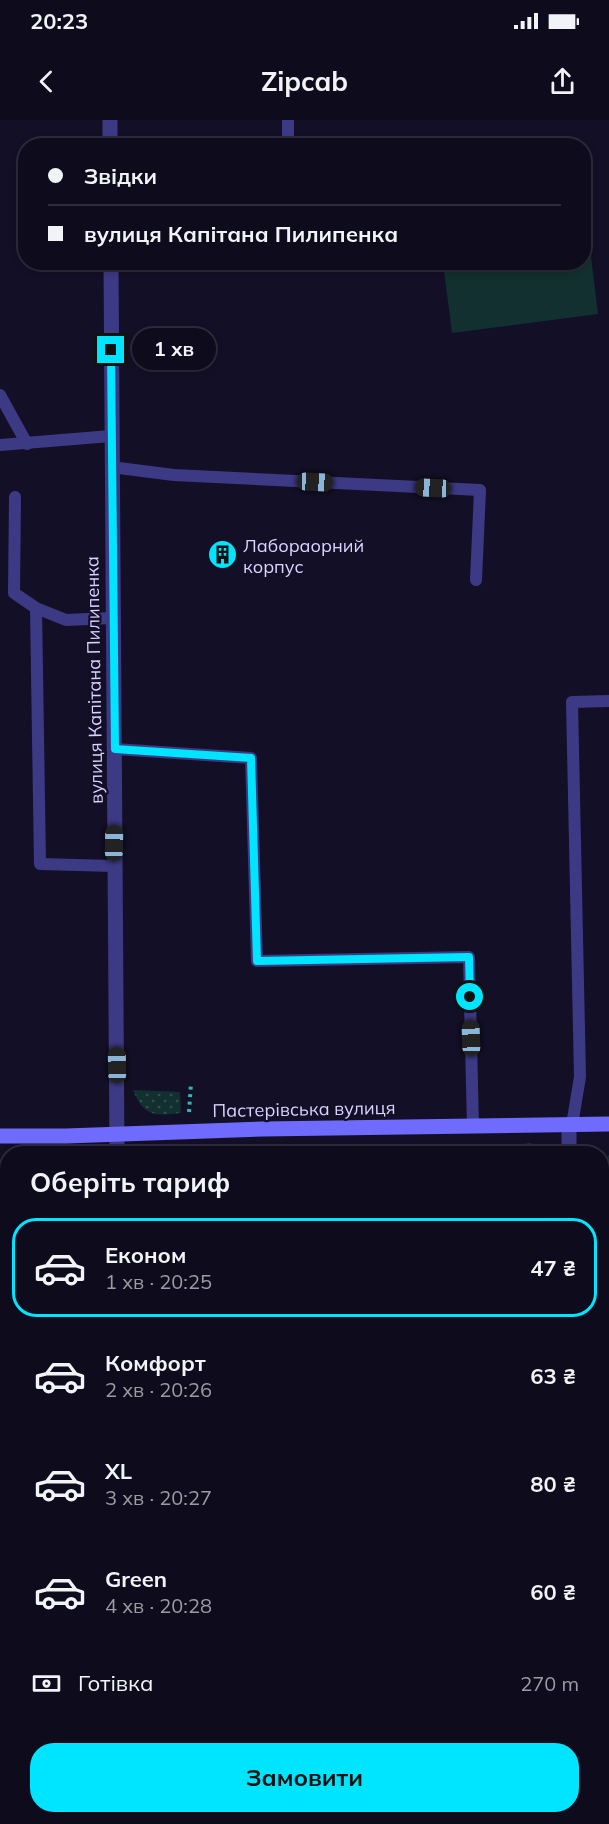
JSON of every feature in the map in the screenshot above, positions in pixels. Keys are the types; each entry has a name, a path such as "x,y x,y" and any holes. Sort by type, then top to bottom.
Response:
{"main road":[{"name":"Пастерівська вулиця","path":"0,1136 263,1129 609,1124"}],"street":[{"path":"110,120 110,138"},
{"name":"вулиця Капітана Пилипенка","path":"111,270 117,1146"},
{"path":"569,1146 570,1125"}],"lane":[{"path":"288,120 288,138"},
{"path":"0,395 27,444"},
{"path":"0,445 111,436"},
{"path":"111,467 174,475 480,490 476,580"},
{"path":"14,592 15,497"},
{"path":"0,592 14,592 36,608 66,620 112,618"},
{"path":"36,608 40,864 114,866"},
{"path":"570,1125 580,1077 572,702 609,701"},
{"path":"115,749 251,758 257,961 469,957 474,1126"},
{"path":"358,1824 375,1824"}],"path":[{"path":"189,1113 191,1083"}],"green space":[{"path":"591,256 598,314 452,333 444,270 591,270"},
{"path":"133,1090 180,1092 181,1113 151,1113 141,1105"},
{"path":"529,1143 537,1146 513,1146"}],"place":[{"name":"Лабораорний корпус","path":"222,555"}],"route":[{"path":"111,350 115,749 251,758 257,961 469,957 470,997"}]}
